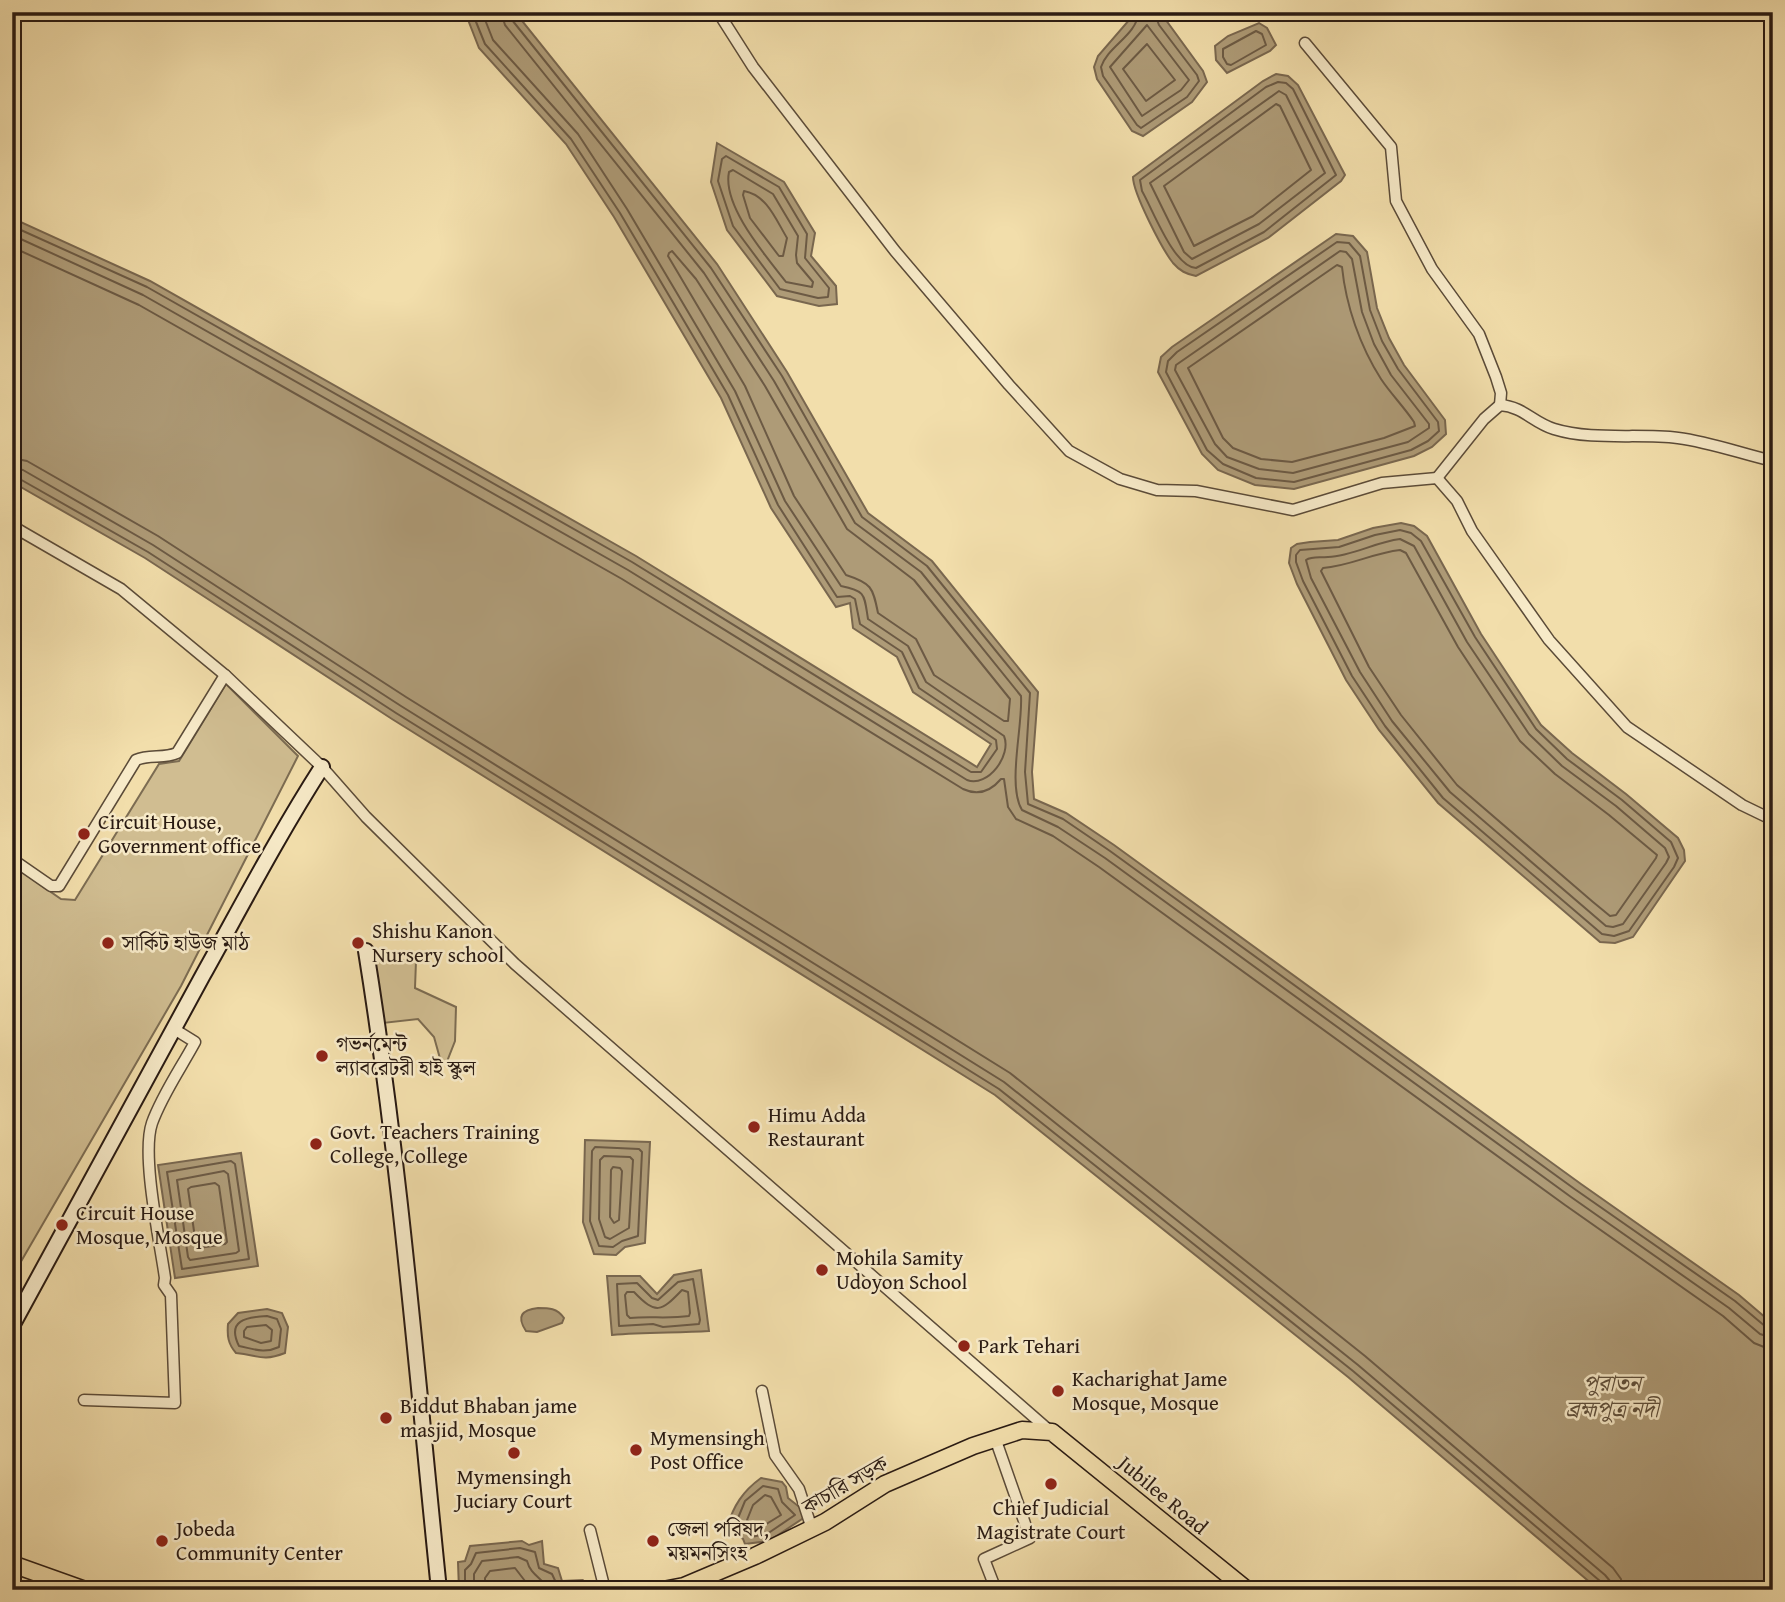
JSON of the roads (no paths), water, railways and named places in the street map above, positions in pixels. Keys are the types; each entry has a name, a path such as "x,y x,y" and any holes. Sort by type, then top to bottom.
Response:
{"main road":[{"name":"কাচারি সড়ক","path":"663,1590 685,1588 811,1529 885,1484 973,1446 1021,1430 1052,1432"},
{"name":"Jubilee Road","path":"1052,1432 1247,1590"},
{"path":"12,1564 85,1590"}],"street":[{"path":"718,12 753,67 895,251 1069,451 1120,479 1157,490 1196,491 1293,510 1382,483 1437,478 1484,419 1500,405 1501,393 1479,334 1432,269 1396,201 1391,147 1306,43"},
{"path":"1500,405 1515,407 1554,429 1583,434 1679,438 1773,461"},
{"path":"1437,478 1457,500 1472,531 1549,640 1628,727 1742,805 1773,820"},
{"path":"12,543 16,529 121,589 225,675 322,767 366,817 515,964 1052,1432"},
{"path":"12,859 51,886 59,886 136,760 177,754 225,675"},
{"path":"12,1326 298,805 322,767"},
{"path":"366,951 382,1054 402,1220 439,1590"},
{"path":"84,1400 175,1402 171,1295 164,1285 149,1143 157,1114 195,1042 174,1029"},
{"path":"762,1391 775,1455 799,1489 811,1529"},
{"path":"995,1438 1030,1538 984,1559 996,1590"},
{"path":"590,1530 605,1590"}],"water":[{"name":"পুরাতন ব্রহ্মপুত্র নদী","path":"465,12 515,12 717,264 787,372 868,513 932,561 1038,692 1032,772 1034,799 1066,813 1114,845 1581,1184 1739,1295 1773,1324 1773,1590 1599,1590 1348,1377 995,1095 392,719 145,558 12,482 12,218 150,281 636,556 977,767 991,744 913,692 897,657 853,628 850,603 836,607 771,508 721,398 614,217 566,144 479,48"},
{"path":"1136,12 1160,12 1203,71 1207,82 1192,102 1143,136 1132,131 1097,79 1094,67 1098,56"},
{"path":"1259,23 1267,28 1276,45 1270,51 1227,73 1216,60 1215,46 1228,36"},
{"path":"1276,74 1288,76 1298,85 1345,175 1341,181 1268,238 1196,276 1186,273 1173,263 1162,246 1143,208 1133,177"},
{"path":"717,143 784,182 815,233 811,256 836,286 837,304 819,306 777,296 727,230 711,182"},
{"path":"1336,234 1353,236 1367,252 1377,308 1389,338 1404,365 1445,420 1446,434 1432,447 1414,456 1294,489 1255,485 1218,470 1202,454 1158,372 1161,357"},
{"path":"1401,523 1414,526 1427,536 1481,634 1541,725 1678,838 1684,850 1685,861 1633,937 1615,943 1600,942 1438,803 1379,730 1346,680 1297,584 1289,563 1291,548 1297,544 1338,540 1373,528"},
{"path":"585,1140 650,1142 645,1243 625,1247 616,1255 594,1254 583,1222"},
{"path":"241,1153 258,1266 175,1278 158,1165"},
{"path":"701,1270 709,1331 612,1335 607,1276 640,1276 657,1294 674,1275"},
{"path":"267,1309 282,1313 288,1327 285,1353 265,1357 236,1353 229,1340 228,1324 238,1313"},
{"path":"528,1310 556,1310 564,1318 562,1323 537,1332 526,1331 521,1321 522,1315"},
{"path":"761,1478 782,1482 788,1498 802,1509 805,1517 769,1541 745,1544 743,1539 727,1528 740,1500"},
{"path":"522,1541 529,1545 542,1541 544,1564 558,1568 562,1581 582,1580 575,1590 555,1587 547,1590 459,1590 458,1562 465,1561 470,1546"}],"place":[{"name":"Circuit House, Government office","path":"84,834"},
{"name":"সার্কিট হাউজ মাঠ","path":"108,943"},
{"name":"Shishu Kanon Nursery school","path":"358,943"},
{"name":"গভর্নমেন্ট ল্যাবরেটরী হাই স্কুল","path":"322,1056"},
{"name":"Himu Adda Restaurant","path":"754,1127"},
{"name":"Govt. Teachers Training College, College","path":"316,1144"},
{"name":"Circuit House Mosque, Mosque","path":"62,1225"},
{"name":"Mohila Samity Udoyon School","path":"822,1270"},
{"name":"Park Tehari","path":"964,1346"},
{"name":"Kacharighat Jame Mosque, Mosque","path":"1058,1391"},
{"name":"Biddut Bhaban jame masjid, Mosque","path":"386,1418"},
{"name":"Mymensingh Post Office","path":"636,1450"},
{"name":"Mymensingh Juciary Court","path":"514,1453"},
{"name":"Chief Judicial Magistrate Court","path":"1051,1484"},
{"name":"Jobeda Community Center","path":"162,1541"},
{"name":"জেলা পরিষদ, ময়মনসিংহ","path":"653,1541"}]}
